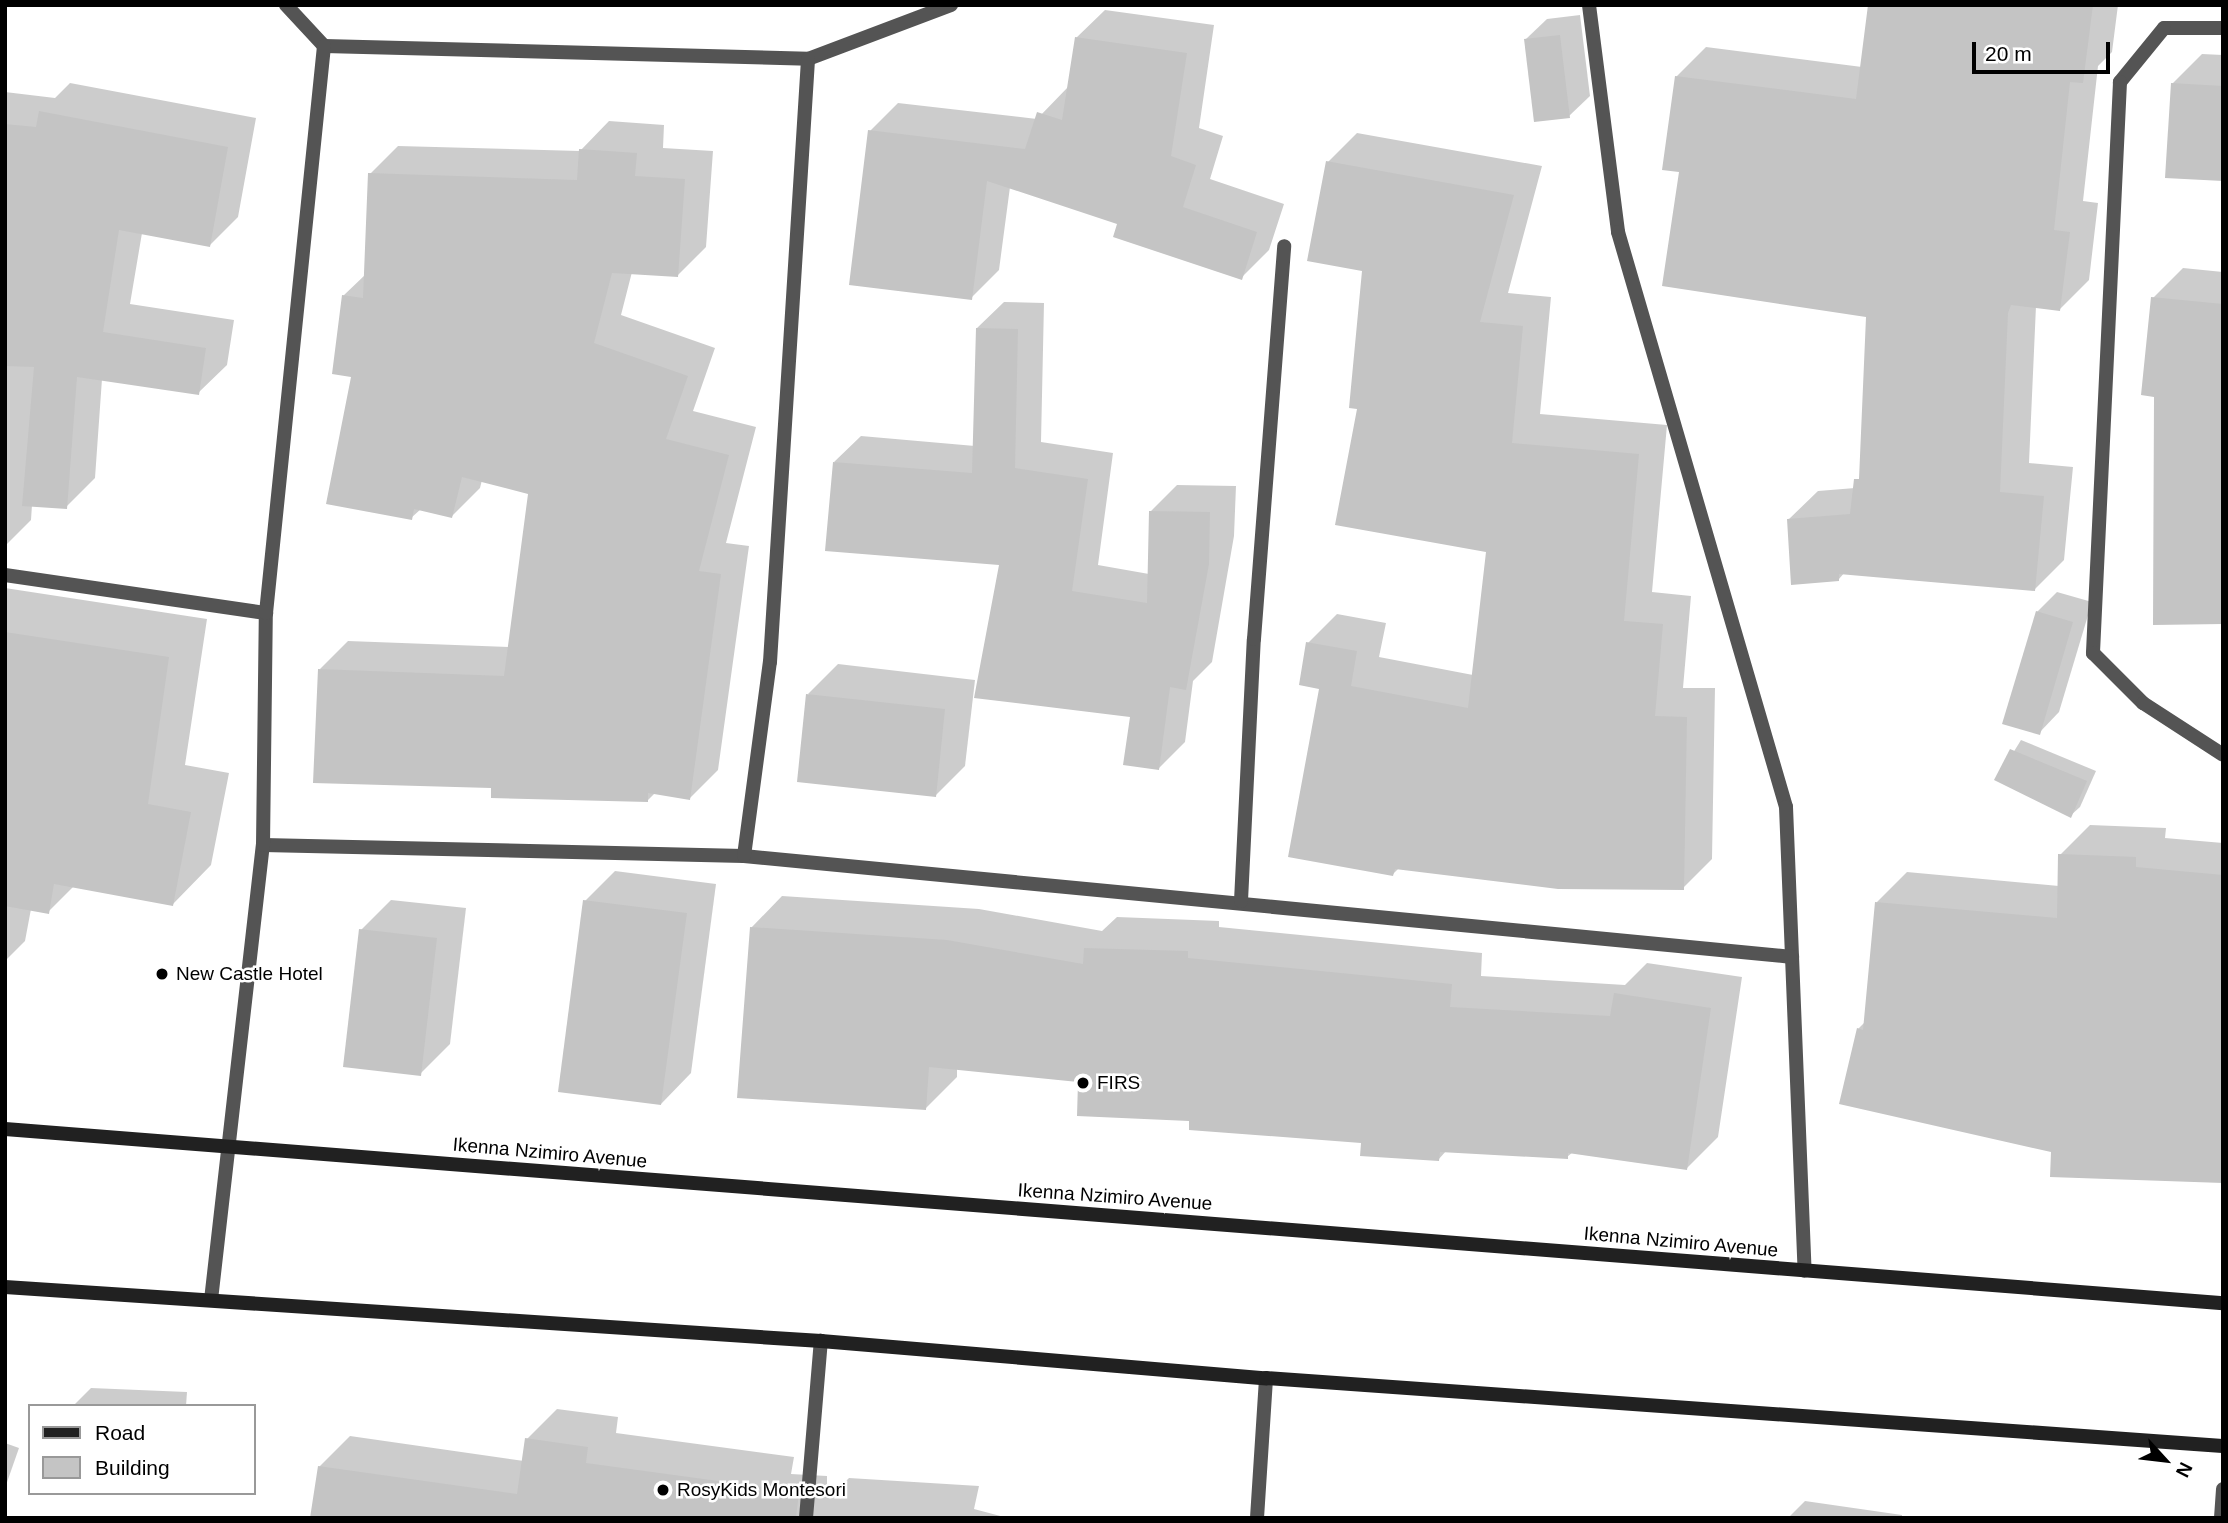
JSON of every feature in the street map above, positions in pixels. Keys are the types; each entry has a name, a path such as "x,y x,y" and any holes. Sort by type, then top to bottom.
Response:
{"street":[{"path":"286,5 324,46 808,59 951,5"},
{"path":"1589,5 1618,232 1786,807 1805,1271"},
{"path":"2223,28 2164,28 2120,82 2093,653 2143,703 2223,755"},
{"path":"211,1300 263,845 266,613 324,46"},
{"path":"744,856 770,662 808,59"},
{"path":"1241,901 1254,639 1284,246"},
{"path":"5,575 266,613"},
{"path":"263,845 744,856 1241,901 1792,957"},
{"name":"Ikenna Nzimiro Avenue","path":"5,1129 2223,1303"},
{"path":"5,1287 821,1341 1266,1378 2223,1446"},
{"path":"807,1518 821,1341"},
{"path":"1257,1518 1266,1378"},
{"path":"2221,1518 2223,1489"}],"building":[{"path":"1868,5 2093,5 2083,83 2070,82 2054,230 2070,232 2060,311 2011,305 2008,313 2000,492 2044,496 2035,591 1839,574 1839,581 1791,585 1787,519 1850,514 1854,479 1859,479 1866,317 1662,286 1679,172 1662,170 1675,76 1856,99"},
{"path":"1560,35 1570,118 1534,122 1524,39"},
{"path":"1075,37 1187,53 1171,156 1196,165 1183,207 1257,232 1242,280 1113,237 1117,224 987,181 972,300 849,285 868,130 1025,149 1037,112 1062,120"},
{"path":"2171,83 2223,86 2223,181 2165,178"},
{"path":"39,111 228,147 210,247 119,230 103,332 206,348 199,395 77,377 67,509 22,506 34,367 5,366 5,124 36,127"},
{"path":"579,149 637,153 635,176 685,179 678,277 612,273 594,343 688,376 666,439 729,455 699,571 721,574 690,800 648,793 648,802 491,798 491,788 313,783 318,669 504,676 528,494 462,477 452,518 414,509 412,520 326,504 351,377 332,374 342,295 363,298 368,173 577,180"},
{"path":"1326,161 1514,195 1480,322 1523,326 1512,443 1639,454 1624,621 1663,624 1655,716 1687,717 1684,890 1558,889 1395,869 1393,876 1288,857 1319,689 1299,685 1306,642 1357,651 1351,686 1468,708 1486,552 1335,525 1357,409 1349,408 1362,271 1307,261"},
{"path":"2151,297 2223,304 2223,624 2153,625 2154,397 2141,395"},
{"path":"976,328 1018,329 1015,468 1088,479 1072,591 1147,603 1149,511 1210,512 1209,564 1186,690 1170,687 1159,770 1123,765 1130,717 974,698 999,565 825,551 833,462 972,473"},
{"path":"2036,611 2073,622 2040,735 2002,724"},
{"path":"5,632 169,657 148,804 191,812 173,906 54,884 49,914 5,906"},
{"path":"806,694 945,709 936,797 797,782"},
{"path":"2010,749 2087,781 2071,818 1994,780"},
{"path":"2058,854 2136,857 2136,867 2223,875 2223,1183 2050,1177 2051,1152 1839,1104 1857,1028 1863,1030 1875,902 2057,918"},
{"path":"583,900 687,913 661,1105 558,1092"},
{"path":"750,927 947,940 1083,964 1084,948 1188,951 1188,958 1452,984 1450,1007 1610,1016 1614,993 1711,1008 1687,1170 1568,1153 1568,1159 1440,1152 1439,1161 1360,1156 1361,1143 1189,1130 1189,1121 1077,1116 1078,1082 929,1067 926,1110 737,1098"},
{"path":"359,929 437,938 421,1076 343,1067"},
{"path":"525,1438 588,1447 586,1463 799,1492 796,1518 310,1518 318,1466 517,1494"}],"place":[{"name":"New Castle Hotel","path":"162,974"},
{"name":"FIRS","path":"1083,1083"},
{"name":"RosyKids Montesori","path":"663,1490"}]}
